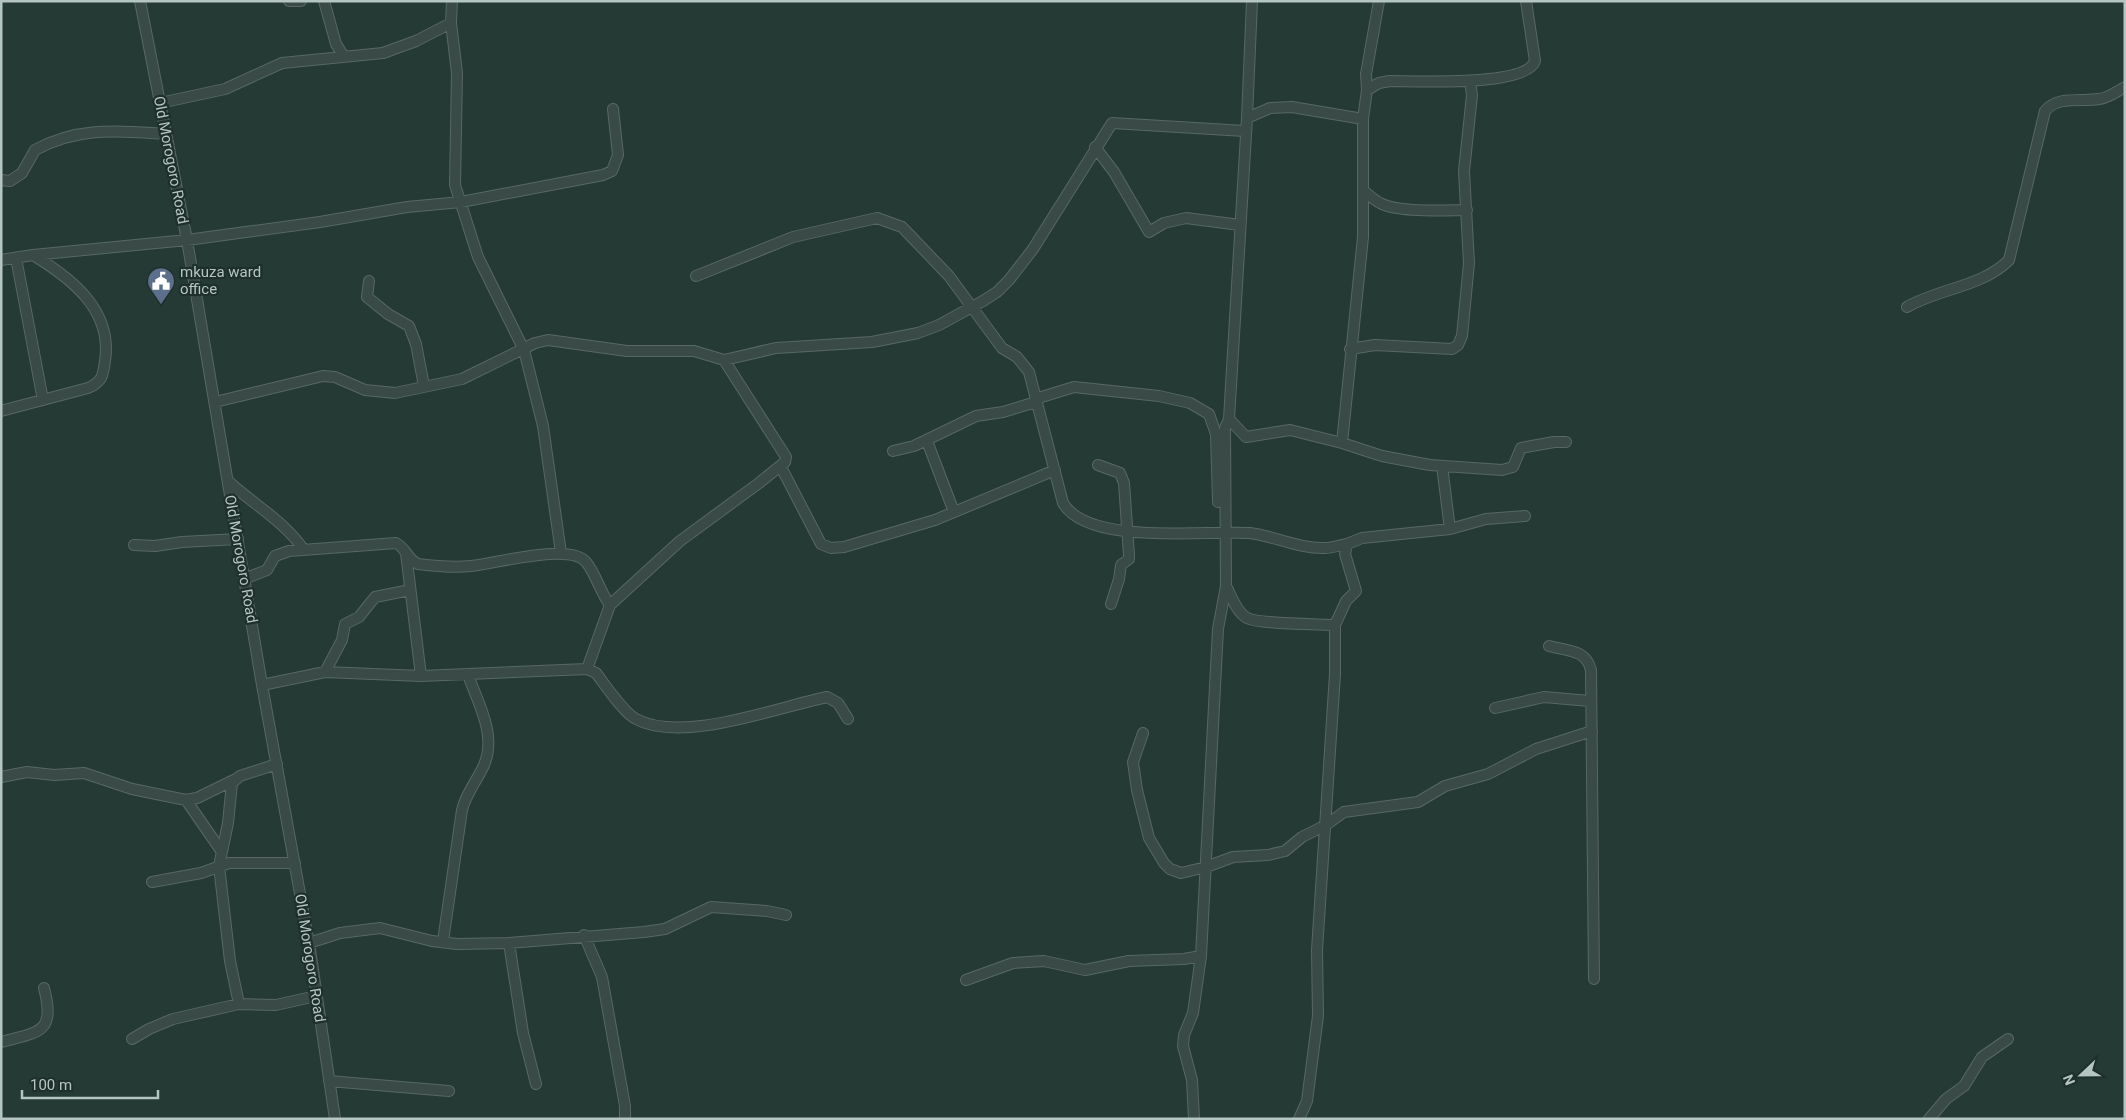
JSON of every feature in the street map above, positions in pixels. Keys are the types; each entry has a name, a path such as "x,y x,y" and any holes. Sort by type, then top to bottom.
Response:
{"street":[{"name":"Old Morogoro Road","path":"140,1 187,240 262,685 309,943 334,1119"},
{"path":"289,1 301,1"},
{"path":"324,1 336,44 344,58"},
{"path":"452,1 451,23 457,73 456,201 478,257 524,350 543,426 560,553"},
{"path":"1222,534 1225,428 1229,419 1252,1"},
{"path":"1342,443 1350,348 1364,236 1363,119 1367,90 1366,74 1379,1"},
{"path":"1367,90 1379,83 1390,81 1470,81 1516,76 1533,66 1535,61 1526,1"},
{"path":"160,103 225,89 282,64 383,53 416,41 451,23"},
{"path":"1350,348 1375,346 1452,349 1458,345 1462,336 1469,263 1464,171 1471,106 1470,81"},
{"path":"1907,307 1938,292 1981,279 1998,271 2009,260 2045,110 2049,106 2062,101 2101,99 2125,87"},
{"path":"1247,118 1270,108 1292,107 1363,119"},
{"path":"1,260 187,240 320,222 456,201 612,171 618,155 613,110"},
{"path":"215,402 323,376 335,377 357,388 377,393 395,393 462,379 548,340 627,351 694,351 724,360 776,348 872,342 900,337 939,325 997,292 1009,280 1032,248 1112,123 1245,131"},
{"path":"1,180 10,181 22,172 35,150 82,134 104,130 166,134"},
{"path":"1095,147 1114,172 1149,232 1164,223 1186,218 1240,225"},
{"path":"1364,191 1381,204 1389,206 1413,210 1466,210"},
{"path":"696,276 793,237 877,218 902,226 949,276 1002,348 1022,362 1029,372 1063,503 1068,511 1081,519 1114,530 1176,535 1249,533 1324,548 1347,544 1362,538 1450,530 1486,519 1525,516"},
{"path":"1,411 99,383 103,377 106,344 101,323 78,286 63,273 34,255"},
{"path":"16,258 43,400"},
{"path":"368,281 367,297 388,314 409,326 416,344 424,386"},
{"path":"587,669 610,606 680,541 781,467 786,457 724,360"},
{"path":"893,451 926,441 976,416 1003,412 1074,387 1159,396 1190,403 1208,414 1213,423 1217,446 1226,586 1218,630 1201,956 1194,1013 1184,1035 1183,1046 1192,1080 1194,1119"},
{"path":"1229,419 1246,437 1290,430 1342,443 1382,456 1442,466 1508,470 1516,464 1521,448 1554,442 1566,442"},
{"path":"926,441 954,512"},
{"path":"1098,465 1113,469 1122,476 1128,559 1121,565 1111,604"},
{"path":"1442,466 1450,530"},
{"path":"781,467 821,544 831,548 862,543 954,512 1055,470"},
{"path":"228,480 240,493 277,520 304,550"},
{"path":"134,545 155,546 182,542 238,539"},
{"path":"244,579 267,570 275,556 279,554 304,550 396,543 403,546 410,560 418,564 469,567 560,553 578,556 586,562 602,595 610,606"},
{"path":"1299,1119 1307,1101 1318,1016 1317,950 1335,674 1335,625 1346,600 1356,590 1345,554 1347,544"},
{"path":"406,553 421,676"},
{"path":"1226,586 1241,614 1247,618 1260,622 1335,625"},
{"path":"325,672 342,640 345,624 360,617 375,596 410,590"},
{"path":"1549,646 1581,653 1589,660 1591,670 1594,979"},
{"path":"262,685 325,672 421,676 587,669 596,673 635,719 647,723 691,727 740,720 778,708 827,697 838,703 848,719"},
{"path":"443,941 462,810 468,792 485,764 490,739 468,675"},
{"path":"1495,708 1544,697 1590,701"},
{"path":"1143,733 1133,762 1137,790 1149,838 1158,854 1170,869 1181,873 1206,868 1234,857 1268,855 1285,851 1302,837 1351,809 1418,802 1445,786 1488,774 1536,749 1592,731"},
{"path":"1,778 27,772 54,775 84,773 132,789 186,800 197,798 236,779 276,764"},
{"path":"236,779 232,783 231,809 219,866 230,961 239,1004"},
{"path":"186,800 222,852"},
{"path":"152,882 201,873 228,863 295,863"},
{"path":"309,943 340,933 380,928 457,944 509,943 666,929 711,906 767,910 786,915"},
{"path":"584,936 602,977 625,1106 624,1119"},
{"path":"509,943 523,1033 536,1084"},
{"path":"966,980 1013,963 1044,960 1085,970 1129,960 1184,959 1201,956"},
{"path":"1,1042 41,1030 48,1020 48,1002 44,988"},
{"path":"132,1039 173,1019 239,1004 276,1005 316,996"},
{"path":"1930,1119 1946,1099 1964,1086 1982,1057 2008,1039"},
{"path":"329,1081 449,1091"}],"place":[{"name":"mkuza ward office","path":"161,305"}]}
